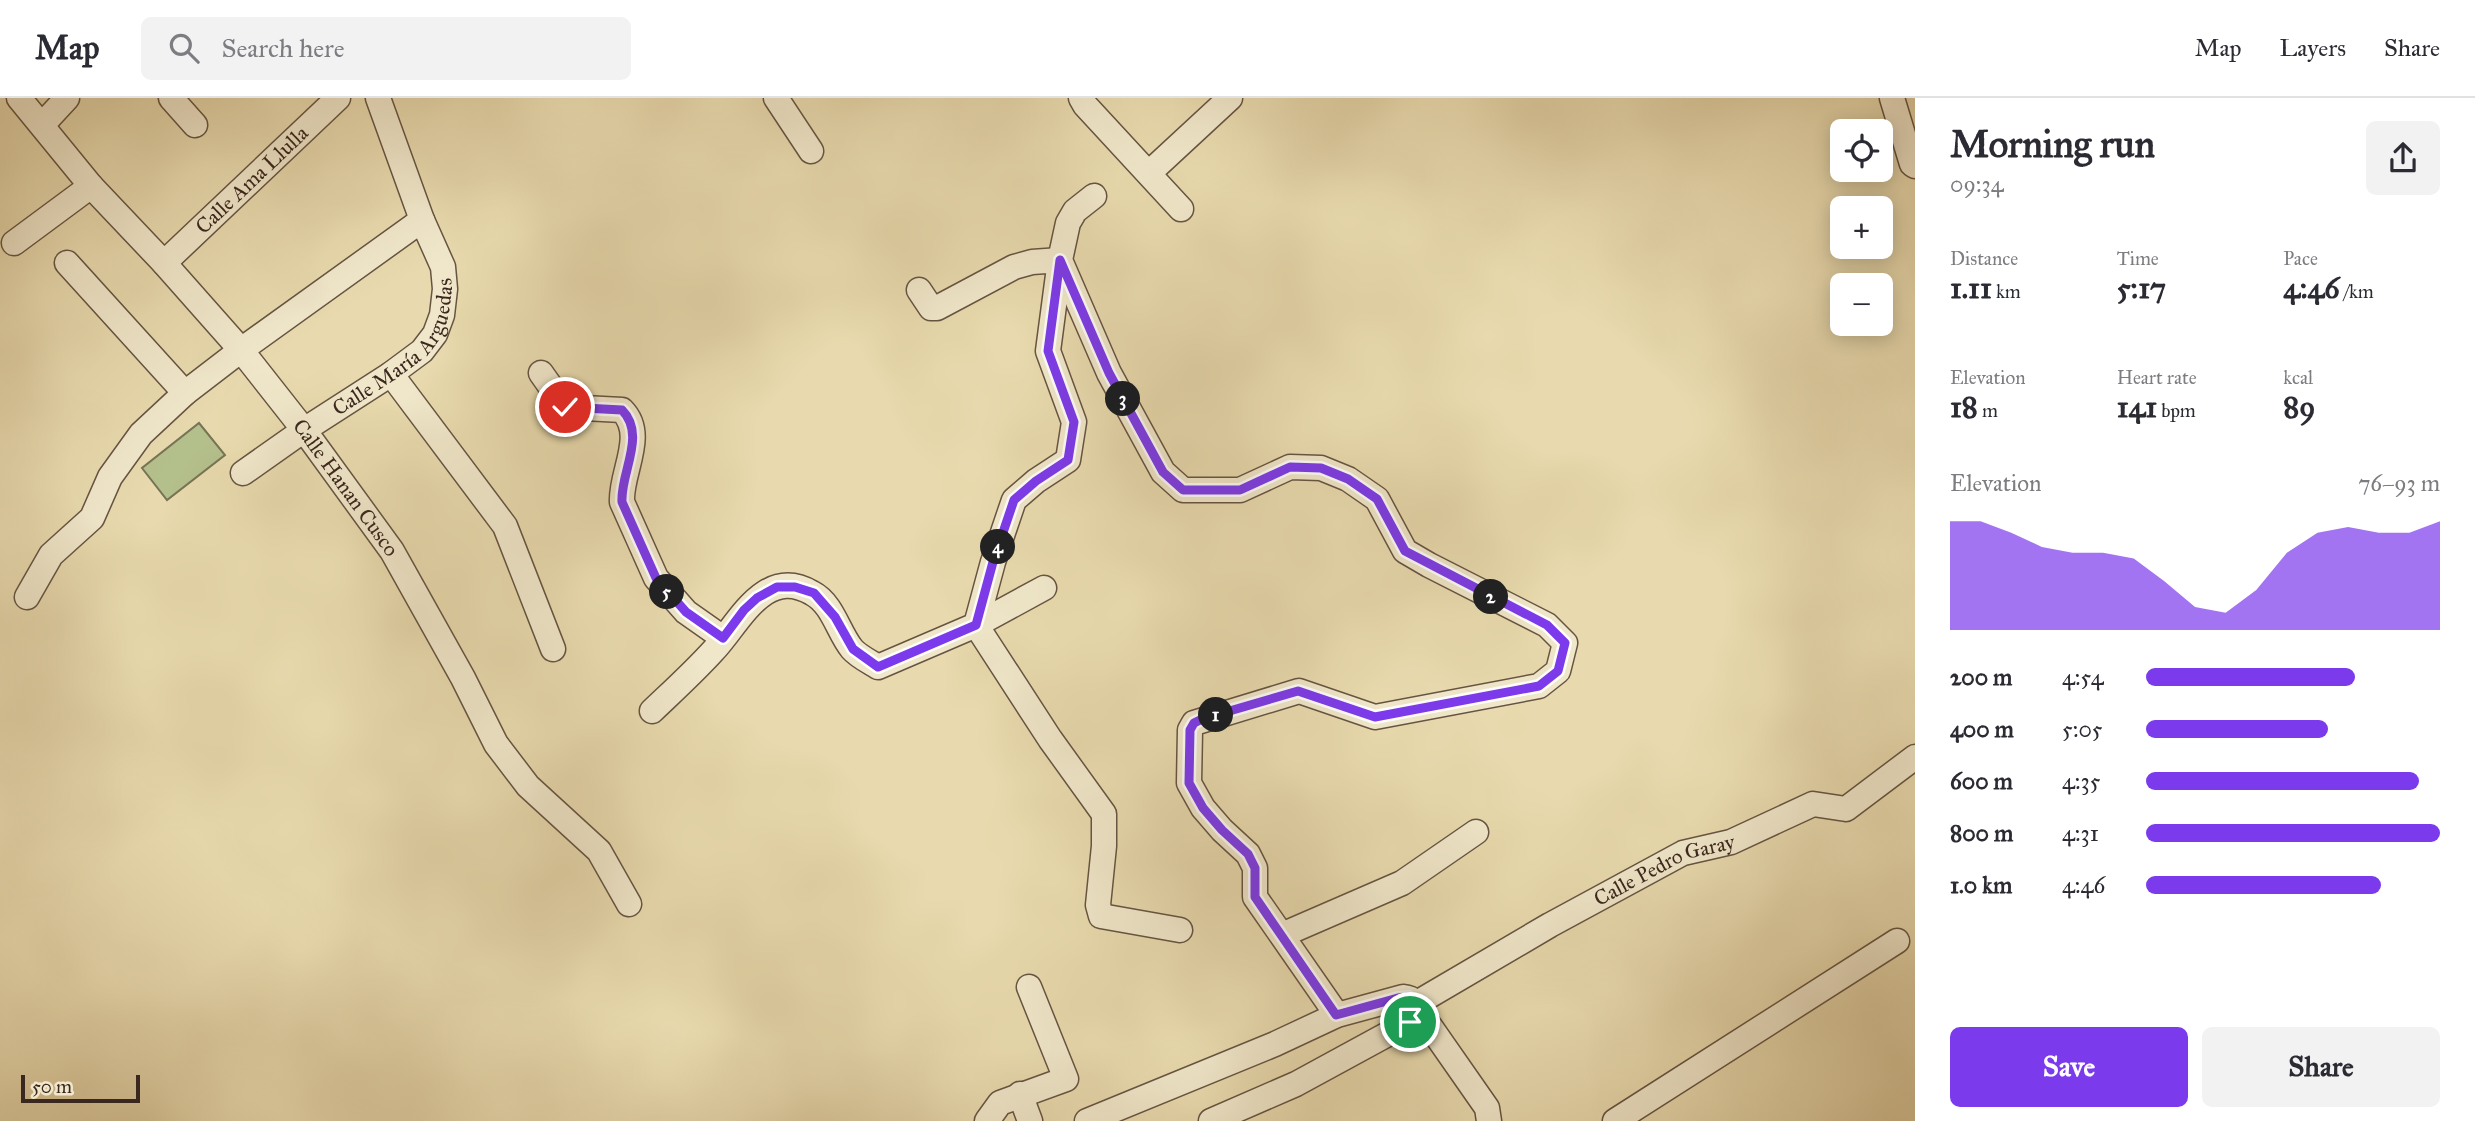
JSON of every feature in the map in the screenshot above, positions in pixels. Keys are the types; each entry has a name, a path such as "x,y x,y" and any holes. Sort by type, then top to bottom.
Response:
{"street":[{"name":"Calle Hanan Cusco","path":"19,98 91,186 241,350 304,430 392,551 463,678 496,744 527,786 599,851 629,904"},
{"path":"42,125 67,98"},
{"path":"170,98 195,125"},
{"name":"Calle Ama Llulla","path":"164,263 338,98"},
{"name":"Calle María Arguedas","path":"243,473 422,351 435,334 442,315 445,289 443,267 422,220 378,98"},
{"path":"776,98 811,151"},
{"path":"1081,98 1084,105 1181,209"},
{"path":"1149,173 1230,98"},
{"path":"1892,98 1912,164 1915,166"},
{"path":"14,243 91,186"},
{"path":"1094,196 1075,211 1068,223 1060,260 1048,351 1074,422 1068,460 1036,481 1014,500 976,625 1050,739 1104,814 1104,846 1098,905 1101,916 1180,930"},
{"path":"27,597 51,555 92,518 110,477 141,434 185,393 241,350 422,220"},
{"path":"919,290 927,305 937,308 1014,267 1031,262 1060,260"},
{"path":"1060,260 1109,373 1163,472 1183,490 1240,490 1290,467 1321,468 1348,479 1377,499 1405,551 1547,625 1565,643 1558,671 1539,686 1375,717 1298,691 1194,723 1190,730 1189,783 1209,816 1248,854 1255,868 1255,897 1336,1015"},
{"path":"67,263 185,393"},
{"path":"541,373 565,407 622,410 628,417 633,442 621,492 622,502 656,578 686,612 723,638"},
{"path":"391,374 505,526 553,649"},
{"path":"652,711 715,650 744,610 757,598 777,587 795,587 814,593 835,617 853,649 878,667 976,625 1044,588"},
{"name":"Calle Pedro Garay","path":"1211,1121 1241,1115 1410,1022 1418,1008 1550,925 1683,853 1731,842 1813,804 1846,809 1915,757"},
{"path":"1282,935 1402,883 1476,832"},
{"path":"1615,1121 1897,941"},
{"path":"988,1121 1000,1102 1066,1079 1030,987"},
{"path":"1087,1121 1275,1044 1336,1015 1409,997 1487,1108 1489,1121"},
{"path":"1020,1094 1030,1121"}],"green space":[{"path":"199,423 225,455 167,500 142,468"}],"route":[{"path":"565,407 622,410 628,417 633,442 621,492 622,502 656,578 686,612 723,638 744,610 757,598 777,587 795,587 814,593 835,617 853,649 878,667 976,625 1014,500 1036,481 1068,460 1074,422 1048,351 1060,260 1109,373 1163,472 1183,490 1240,490 1290,467 1321,468 1348,479 1377,499 1405,551 1547,625 1565,643 1558,671 1539,686 1375,717 1298,691 1202,719 1194,723 1190,730 1189,783 1203,808 1248,854 1255,868 1255,897 1336,1015 1409,997 1417,1003 1420,1012 1417,1018 1410,1022"}]}
